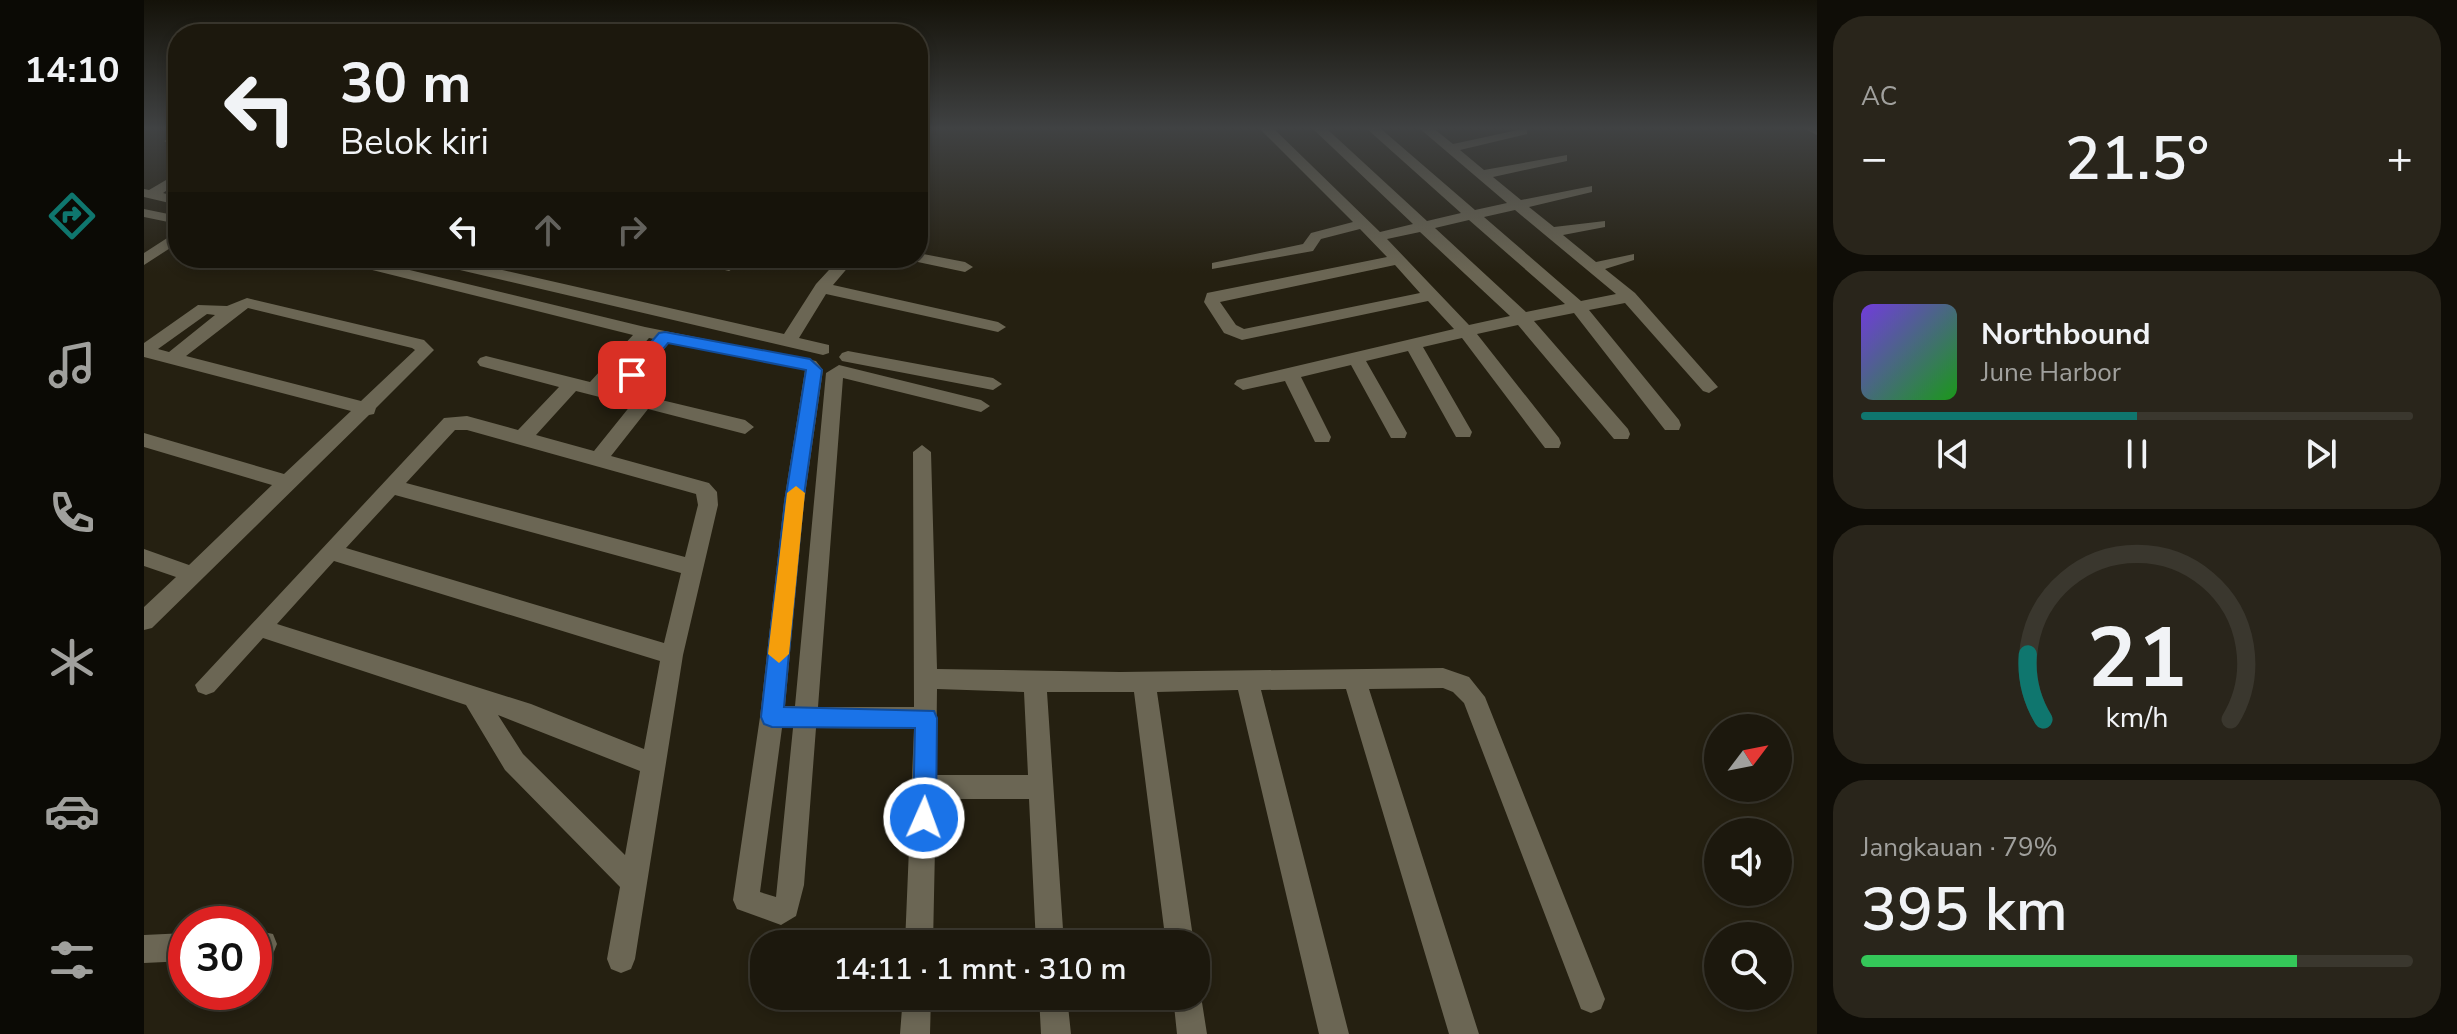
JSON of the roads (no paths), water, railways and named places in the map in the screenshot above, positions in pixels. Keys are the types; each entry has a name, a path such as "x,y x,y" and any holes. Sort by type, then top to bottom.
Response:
{"street":[{"path":"1314,176 1377,237 1467,333 1552,443"},
{"path":"1370,176 1521,317 1621,434"},
{"path":"1427,176 1577,306 1672,425"},
{"path":"1482,176 1629,297 1709,387"},
{"path":"147,194 168,182"},
{"path":"1377,237 1587,189"},
{"path":"147,194 168,199"},
{"path":"144,213 168,218"},
{"path":"1218,266 1308,248 1316,236 1363,224"},
{"path":"1552,232 1600,224"},
{"path":"144,260 168,243"},
{"path":"1593,268 1629,257"},
{"path":"144,276 168,259"},
{"path":"928,260 965,267"},
{"path":"1398,260 1222,294 1213,297 1212,302 1230,329 1242,335 1433,295"},
{"path":"382,268 665,337 828,364 993,384"},
{"path":"493,268 789,340 828,364 981,406"},
{"path":"789,340 822,288 839,268"},
{"path":"822,288 998,327"},
{"path":"1243,384 1414,346 1521,317 1629,297"},
{"path":"144,621 423,353 422,346 252,303 231,311 175,356"},
{"path":"144,350 204,309 231,311"},
{"path":"593,390 645,332"},
{"path":"616,394 665,337"},
{"path":"1414,346 1463,432"},
{"path":"144,350 368,409"},
{"path":"1356,359 1398,433"},
{"path":"486,362 745,427"},
{"path":"828,364 806,717 791,885 787,907 781,912 746,900 772,717 794,502 828,364"},
{"path":"1291,374 1322,437"},
{"path":"522,438 572,384"},
{"path":"598,459 644,401"},
{"path":"206,685 450,423 458,421 695,484 707,492 708,505 672,655 621,959"},
{"path":"144,440 289,483"},
{"path":"920,930 927,679 922,452"},
{"path":"391,486 694,568"},
{"path":"332,552 672,655"},
{"path":"144,557 191,574"},
{"path":"260,628 531,715 654,765"},
{"path":"927,679 1035,684 1246,678 1443,678 1461,684 1473,697 1591,999"},
{"path":"1246,678 1334,1034"},
{"path":"1354,678 1464,1034"},
{"path":"1144,681 1178,930"},
{"path":"1035,684 1038,787 1049,930"},
{"path":"475,698 514,762 634,882"},
{"path":"772,717 926,718"},
{"path":"926,787 1038,787"},
{"path":"144,949 168,948"},
{"path":"915,1034 916,1010"},
{"path":"1054,1010 1056,1034"},
{"path":"1189,1010 1192,1034"}]}
